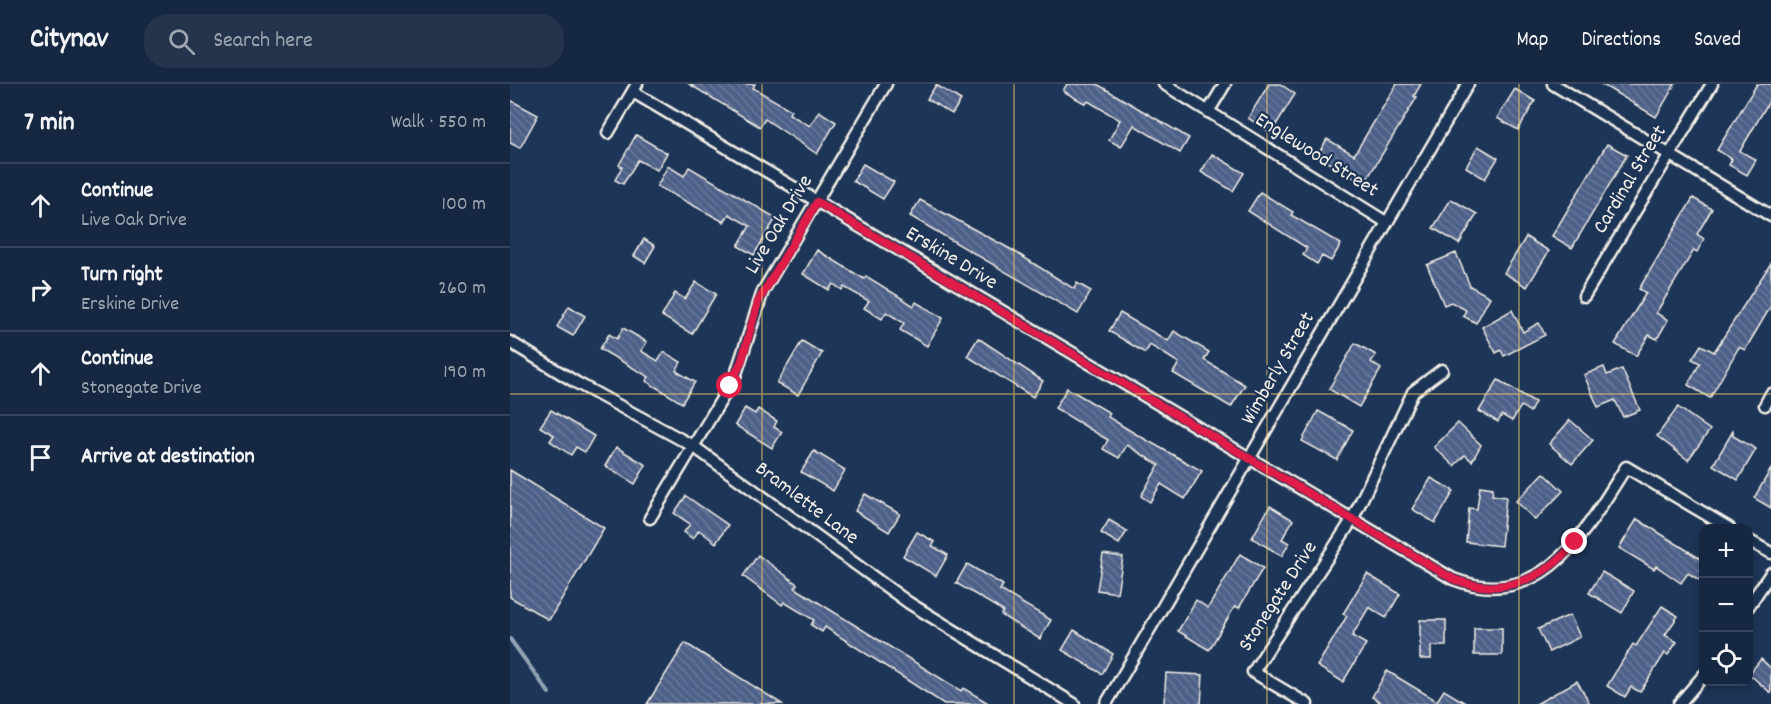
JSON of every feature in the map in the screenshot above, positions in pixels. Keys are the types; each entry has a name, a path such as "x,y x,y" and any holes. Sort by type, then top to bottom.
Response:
{"street":[{"name":"Live Oak Drive","path":"650,518 737,371 763,291 886,84"},
{"name":"Englewood Street","path":"1164,84 1386,222"},
{"path":"1208,112 1225,84"},
{"name":"Wimberly Street","path":"1106,704 1468,84"},
{"path":"1553,84 1771,216"},
{"name":"Cardinal Street","path":"1584,296 1712,84"},
{"name":"Erskine Drive","path":"635,88 817,202 1250,459"},
{"path":"608,133 635,88"},
{"name":"Bramlette Lane","path":"510,342 577,383 693,446 885,586 1074,704"},
{"path":"1352,520 1409,398 1421,383 1442,370"},
{"path":"1765,405 1771,394"},
{"path":"1250,459 1448,576 1465,584 1490,588 1528,580 1554,565 1589,524 1626,467 1722,524"},
{"name":"Stonegate Drive","path":"1307,704 1253,672 1352,520"},
{"path":"1753,542 1771,553"},
{"path":"1753,601 1771,573"},
{"path":"1679,704 1699,681"}],"building":[{"path":"689,84 755,84 753,88 791,110 789,114 810,126 819,111 836,122 817,154 765,119 760,127"},
{"path":"1067,84 1097,84 1189,138 1180,153 1134,125 1121,147 1109,140 1120,120 1088,101 1086,104 1063,91"},
{"path":"1269,84 1280,84 1295,94 1271,133 1248,118"},
{"path":"1397,84 1421,84 1414,96 1417,97 1364,184 1317,156 1327,139 1354,155"},
{"path":"1601,84 1675,84 1656,117"},
{"path":"1757,84 1771,84 1771,98 1740,151 1756,160 1747,175 1729,165 1732,159 1717,150"},
{"path":"936,85 961,100 952,114 927,99"},
{"path":"1515,89 1535,101 1518,130 1497,118"},
{"path":"510,100 538,115 520,148 510,143"},
{"path":"636,135 667,153 657,170 638,160 623,184 615,180 622,167 619,165"},
{"path":"1607,144 1627,155 1572,248 1552,236"},
{"path":"1478,146 1498,158 1485,179 1466,167"},
{"path":"1212,154 1244,173 1233,191 1201,172"},
{"path":"863,164 894,182 883,199 853,181"},
{"path":"668,166 684,176 689,167 776,218 754,255 738,246 750,226 729,214 724,222 657,186"},
{"path":"1260,192 1293,212 1291,215 1341,244 1331,261 1322,256 1317,264 1303,255 1307,248 1248,211"},
{"path":"1693,198 1712,209 1697,234 1704,239 1697,252 1694,250 1656,313 1668,320 1657,339 1649,335 1636,356 1615,344 1646,293 1639,289"},
{"path":"1451,199 1477,214 1459,244 1433,228"},
{"path":"920,200 1012,250 1074,289 1077,283 1091,291 1078,314 910,216"},
{"path":"1526,237 1549,251 1527,287 1504,273"},
{"path":"644,239 655,246 645,263 634,256"},
{"path":"817,250 864,279 866,276 914,306 916,302 943,318 927,346 900,330 904,323 886,312 882,319 864,308 869,301 844,287 842,290 833,284 829,290 803,274"},
{"path":"1456,253 1470,286 1490,297 1476,323 1463,316 1466,310 1451,302 1444,305 1427,265"},
{"path":"1771,263 1771,306 1745,350 1739,347 1710,398 1688,385 1700,363 1692,359 1701,345 1714,352"},
{"path":"696,282 716,294 692,334 662,316 675,293 685,299"},
{"path":"569,306 585,316 573,336 557,327"},
{"path":"1512,310 1523,332 1539,323 1545,335 1504,356 1501,350 1496,353 1482,327"},
{"path":"1120,313 1168,341 1174,331 1209,352 1204,360 1245,385 1231,407 1173,373 1179,363 1150,345 1145,353 1109,331"},
{"path":"623,328 647,342 641,351 658,361 664,352 681,362 676,371 695,382 682,403 646,381 649,377 600,349 609,334 617,339"},
{"path":"978,338 1043,381 1033,397 967,356"},
{"path":"802,341 822,353 798,395 777,383"},
{"path":"1355,343 1376,355 1371,362 1381,369 1359,407 1329,389"},
{"path":"1604,367 1607,375 1622,369 1640,410 1623,417 1615,400 1598,407 1584,375"},
{"path":"1498,380 1535,402 1530,412 1521,406 1512,421 1502,415 1498,422 1479,411"},
{"path":"1067,388 1110,413 1108,417 1134,433 1202,471 1185,499 1161,484 1150,502 1141,496 1159,465 1127,445 1119,458 1103,449 1108,440 1055,408"},
{"path":"1678,407 1710,430 1688,460 1657,436"},
{"path":"745,408 755,414 758,409 777,421 774,427 782,432 772,448 735,425"},
{"path":"551,410 594,436 585,452 576,447 571,455 550,441 554,435 540,427"},
{"path":"1318,411 1353,430 1337,460 1302,441"},
{"path":"1570,420 1593,440 1572,464 1549,444"},
{"path":"1458,423 1481,445 1472,461 1465,455 1454,466 1434,447"},
{"path":"1733,431 1733,436 1756,449 1738,480 1713,465"},
{"path":"616,447 646,465 635,484 605,466"},
{"path":"814,451 845,470 833,491 801,472"},
{"path":"1771,469 1771,508 1754,498"},
{"path":"510,470 604,528 549,620 510,597"},
{"path":"1544,473 1563,491 1535,520 1516,501"},
{"path":"1431,478 1454,491 1435,523 1412,509"},
{"path":"1480,486 1493,488 1492,495 1506,497 1501,546 1466,542 1469,508 1477,509"},
{"path":"865,494 900,514 889,532 855,511"},
{"path":"686,496 728,525 716,543 699,530 693,539 684,532 690,524 674,513"},
{"path":"1270,506 1293,520 1282,539 1289,543 1282,556 1252,538"},
{"path":"1637,519 1699,558 1699,580 1688,573 1681,583 1656,566 1654,569 1619,548"},
{"path":"1109,520 1127,531 1119,544 1101,533"},
{"path":"917,532 935,542 932,546 948,555 936,576 903,556"},
{"path":"1103,554 1123,557 1117,593 1097,590"},
{"path":"1240,554 1263,568 1239,608 1235,606 1209,650 1178,631 1196,600 1208,608"},
{"path":"758,555 797,584 795,588 961,691 963,688 990,704 944,704 825,627 822,632 811,625 814,620 784,602 782,605 743,576"},
{"path":"967,564 1003,585 1000,590 1051,620 1040,639 1001,615 1003,611 956,583"},
{"path":"1602,572 1634,591 1622,613 1589,593"},
{"path":"1367,574 1400,594 1386,618 1369,607 1352,636 1366,644 1343,682 1317,666 1347,616 1343,614"},
{"path":"1662,606 1678,616 1665,635 1677,642 1668,655 1665,653 1640,692 1631,687 1625,697 1607,686 1633,644 1636,646"},
{"path":"1570,615 1580,637 1549,652 1538,629"},
{"path":"1420,620 1446,620 1446,646 1431,646 1431,659 1420,659"},
{"path":"1474,628 1502,628 1502,655 1474,655"},
{"path":"1074,630 1113,654 1102,674 1062,650"},
{"path":"685,643 782,704 647,704"},
{"path":"1761,659 1771,668 1771,693 1753,677 1753,669"},
{"path":"1387,671 1437,701 1444,690 1467,704 1383,704 1372,697"},
{"path":"1166,673 1203,675 1201,704 1164,704"},
{"path":"1577,681 1590,704 1536,704"}],"waterway":[{"path":"510,639 549,693"}],"route":[{"path":"730,386 742,360 758,302 817,202 1453,579 1465,584 1490,588 1519,583 1544,573 1575,542"}]}
